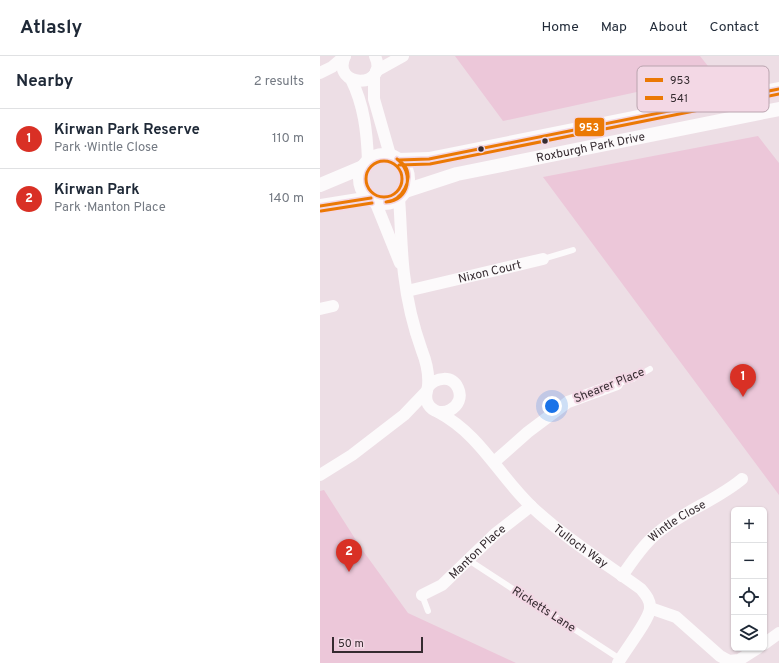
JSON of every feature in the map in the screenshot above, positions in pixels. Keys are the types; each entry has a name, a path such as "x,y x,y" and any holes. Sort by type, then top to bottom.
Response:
{"street":[{"path":"320,75 345,56"},
{"path":"345,56 343,69 361,103 368,132 366,164 360,181 366,194 373,200 404,274"},
{"path":"375,56 377,66 375,73 374,99 394,157"},
{"path":"320,75 349,78 363,82 403,56"},
{"name":"Roxburgh Park Drive","path":"769,91 779,89"},
{"name":"Roxburgh Park Drive","path":"769,111 779,109"},
{"name":"Roxburgh Park Drive","path":"394,157 429,159 664,112"},
{"name":"Roxburgh Park Drive","path":"402,195 457,174 764,112"},
{"path":"320,184 366,164 374,157 394,157 404,164 408,178 402,195 404,274 414,329 424,356 428,403 437,411"},
{"path":"320,206 373,200 383,203 402,195"},
{"name":"Nixon Court","path":"407,291 543,258"},
{"path":"320,309 333,306"},
{"path":"404,416 437,411 443,412 453,409 459,401 459,390 453,382 436,370 424,356"},
{"path":"320,475 352,455 404,416 436,380 448,379"},
{"name":"Shearer Place","path":"494,462 528,432 568,402 617,384"},
{"name":"Tulloch Way","path":"459,401 468,432"},
{"name":"Tulloch Way","path":"437,411 454,420 468,432 531,506 555,527 642,589 649,599 650,608"},
{"name":"Wintle Close","path":"622,576 640,550 654,535 668,524 727,492 742,479"},
{"name":"Manton Place","path":"422,595 442,585 467,559 495,534 531,506"},
{"path":"619,661 647,618 650,608 667,612 676,617 720,656 729,661 739,660 753,651"},
{"path":"767,642 779,633"}],"lane":[{"name":"Nixon Court","path":"543,258 573,250"},
{"name":"Shearer Place","path":"617,384 633,379 650,369"},
{"name":"Ricketts Lane","path":"467,559 619,661"},
{"path":"422,595 428,611"}],"shaded area":[{"path":"455,56 700,56 708,66 637,66 637,92 503,121"},
{"path":"758,136 779,163 779,495 543,177"},
{"path":"324,490 361,548 408,613 516,663 320,663 320,491"}],"transit line":[{"name":"953","path":"769,91 779,89"},
{"name":"541","path":"769,96 779,94"},
{"name":"953","path":"399,160 429,159 664,112"},
{"name":"541","path":"399,165 430,164 689,112"},
{"name":"953","path":"386,202 397,198 407,183 408,177 405,166 397,159"},
{"name":"953","path":"386,202 400,197 405,191 407,185 406,171 397,159"},
{"name":"541","path":"388,161 397,166 401,172 402,179 401,186 397,192 388,197 380,197 371,192 367,186 366,175 371,166 377,162 388,161"},
{"name":"953","path":"320,206 371,198"},
{"name":"541","path":"321,211 372,203"}],"place":[{"name":"Kirwan Park Reserve","path":"743,397"},
{"name":"Kirwan Park","path":"349,572"}]}
